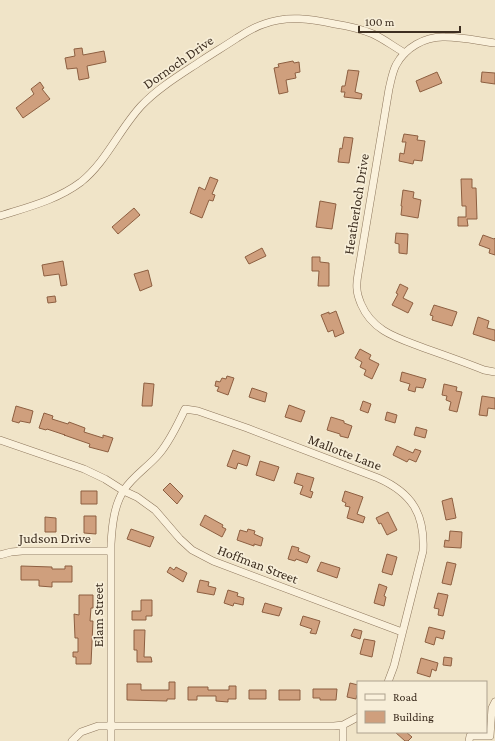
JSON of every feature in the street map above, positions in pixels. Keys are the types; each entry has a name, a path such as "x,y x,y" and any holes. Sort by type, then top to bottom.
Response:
{"street":[{"name":"Dornoch Drive","path":"0,216 55,197 82,181 103,158 134,115 156,92 207,56 262,24 292,18 303,18 331,23 358,29 375,35 405,53"},
{"name":"Heatherloch Drive","path":"495,43 444,37 434,38 416,44 405,53 396,64 389,89 357,280 357,290 364,310 377,327 405,341 484,370 495,372"},
{"name":"Mallotte Lane","path":"124,491 130,482 160,453 178,424 185,408 247,428 389,483 402,492 413,504 420,519 424,539 423,551 394,666 388,681"},
{"name":"Hoffman Street","path":"0,440 84,469 138,497 155,510 180,539 201,556 231,569 402,632"},
{"name":"Elam Street","path":"111,741 111,551 116,510 124,491"},
{"name":"Judson Drive","path":"0,555 22,551 111,551"},
{"path":"470,741 470,736 490,739 492,708 495,702"},
{"path":"72,741 81,732 98,726 110,725 343,725 357,718"},
{"path":"343,725 343,741"}],"building":[{"path":"82,48 83,55 104,51 106,62 87,66 89,78 79,80 77,68 67,69 65,58 75,56 74,49"},
{"path":"293,61 294,63 299,62 300,72 295,73 296,78 286,80 288,92 279,94 274,68 279,67 278,64"},
{"path":"348,70 359,71 355,92 362,94 361,99 344,97 345,92 341,92 342,86 345,86"},
{"path":"437,72 442,83 420,92 416,81"},
{"path":"482,72 495,73 495,84 481,82"},
{"path":"40,82 44,88 42,89 50,99 23,118 16,108 34,94 31,89"},
{"path":"404,134 418,136 417,140 425,141 422,161 414,160 413,164 399,161 400,153 404,154 406,142 402,142"},
{"path":"344,137 353,138 349,163 338,162 340,148 342,149"},
{"path":"210,177 218,180 212,194 215,195 213,201 209,200 202,218 190,213 199,187 205,190"},
{"path":"461,179 472,179 472,188 476,188 477,219 467,219 468,226 458,226 458,217 466,217 466,206 462,206"},
{"path":"403,190 414,192 413,198 421,200 418,218 401,215"},
{"path":"320,201 336,204 332,229 316,227"},
{"path":"134,208 140,215 118,234 112,227"},
{"path":"396,233 408,234 407,254 399,253 399,244 395,243"},
{"path":"483,235 494,239 495,238 495,255 489,253 490,249 479,245"},
{"path":"262,248 266,256 249,264 245,257"},
{"path":"312,257 320,257 320,262 329,263 329,286 318,286 319,271 312,271"},
{"path":"63,261 67,285 61,286 59,274 44,276 42,265"},
{"path":"148,270 152,286 140,291 134,274"},
{"path":"400,284 408,288 403,298 413,303 408,313 392,305 398,294 396,293"},
{"path":"55,296 56,302 48,303 47,297"},
{"path":"434,305 457,312 452,326 432,320 433,316 430,315"},
{"path":"336,311 344,333 335,337 333,330 328,332 321,315"},
{"path":"478,317 489,321 487,328 495,330 495,341 473,334"},
{"path":"360,349 371,355 369,359 379,364 372,379 364,375 366,370 360,367 362,362 355,358"},
{"path":"402,372 426,379 423,388 416,387 415,392 408,390 410,384 400,381"},
{"path":"227,376 234,378 228,395 217,391 219,387 215,386 216,381 220,382 222,378 226,379"},
{"path":"144,383 154,384 152,406 142,406"},
{"path":"444,384 457,387 456,391 462,392 457,412 449,410 451,402 446,400 447,396 442,395"},
{"path":"252,388 267,393 265,402 249,397"},
{"path":"482,396 495,398 495,409 488,408 487,416 479,415"},
{"path":"363,401 371,404 368,413 360,410"},
{"path":"289,405 305,411 301,422 285,417"},
{"path":"16,406 33,411 30,423 20,421 19,423 12,421"},
{"path":"387,412 397,415 395,423 385,420"},
{"path":"44,413 53,416 52,419 68,424 69,422 85,428 84,432 103,438 103,435 113,438 108,452 89,447 90,444 65,435 39,428"},
{"path":"331,417 344,421 344,423 352,426 348,438 327,430"},
{"path":"416,427 427,430 425,438 414,435"},
{"path":"397,446 413,453 415,449 421,451 416,462 409,459 407,462 393,455"},
{"path":"233,450 250,456 247,466 238,463 236,469 227,466"},
{"path":"260,461 279,467 274,481 256,475"},
{"path":"297,473 314,478 310,491 313,492 311,498 300,494 303,486 294,483"},
{"path":"170,483 183,496 177,504 163,490"},
{"path":"81,491 97,491 97,504 81,504"},
{"path":"345,491 363,497 357,514 365,517 363,523 347,518 350,507 345,506 346,503 342,501"},
{"path":"452,498 456,518 446,520 442,501"},
{"path":"388,512 397,530 387,535 381,523 379,524 376,518"},
{"path":"205,515 223,525 222,527 226,529 222,537 200,525"},
{"path":"84,516 96,516 96,534 84,533"},
{"path":"45,517 56,518 56,532 45,532"},
{"path":"131,529 154,537 150,547 127,539"},
{"path":"248,529 255,531 254,534 263,538 261,546 254,544 254,546 237,540 240,530 247,532"},
{"path":"450,531 462,532 461,548 444,547 445,540 449,541"},
{"path":"292,546 299,548 298,551 310,556 307,563 296,559 295,561 288,559"},
{"path":"387,554 397,557 392,575 382,572"},
{"path":"321,562 340,568 337,578 317,571"},
{"path":"447,562 456,564 451,585 442,583"},
{"path":"21,566 65,569 65,566 72,566 72,582 52,582 52,587 39,586 39,580 21,580"},
{"path":"170,567 174,570 176,567 187,573 183,582 167,572"},
{"path":"200,580 209,582 208,586 216,588 214,595 197,592"},
{"path":"379,584 387,587 384,596 386,597 384,606 374,603"},
{"path":"228,590 238,593 237,596 244,598 243,605 234,603 233,606 224,603"},
{"path":"438,593 448,595 443,616 438,615 439,609 434,608"},
{"path":"79,595 93,595 93,608 91,608 90,621 93,621 91,664 76,664 76,657 73,657 73,652 78,652 78,638 75,638 74,614 79,615"},
{"path":"141,600 152,600 152,616 146,616 146,620 132,620 132,611 141,611"},
{"path":"265,603 282,608 279,616 262,612"},
{"path":"303,616 320,621 316,634 310,633 312,629 300,625"},
{"path":"429,627 445,631 443,639 436,637 434,645 425,642"},
{"path":"354,629 362,631 360,639 351,636"},
{"path":"134,630 145,630 144,657 151,657 152,662 137,662 137,650 134,650"},
{"path":"364,639 375,641 372,657 360,654"},
{"path":"444,657 452,658 451,666 443,665"},
{"path":"421,658 438,663 436,671 432,669 430,677 417,673"},
{"path":"169,682 175,682 175,699 167,699 167,701 127,700 127,684 141,684 141,690 169,690"},
{"path":"350,683 357,685 356,699 347,697"},
{"path":"229,686 236,686 236,699 228,699 228,702 216,701 216,696 197,696 197,700 188,700 188,687 208,687 208,690 229,690"},
{"path":"313,689 337,689 336,700 320,700 320,698 313,698"},
{"path":"249,690 266,690 266,699 249,699"},
{"path":"279,690 300,690 300,700 279,700"},
{"path":"396,733 407,733 412,737 408,741 405,741"}]}
